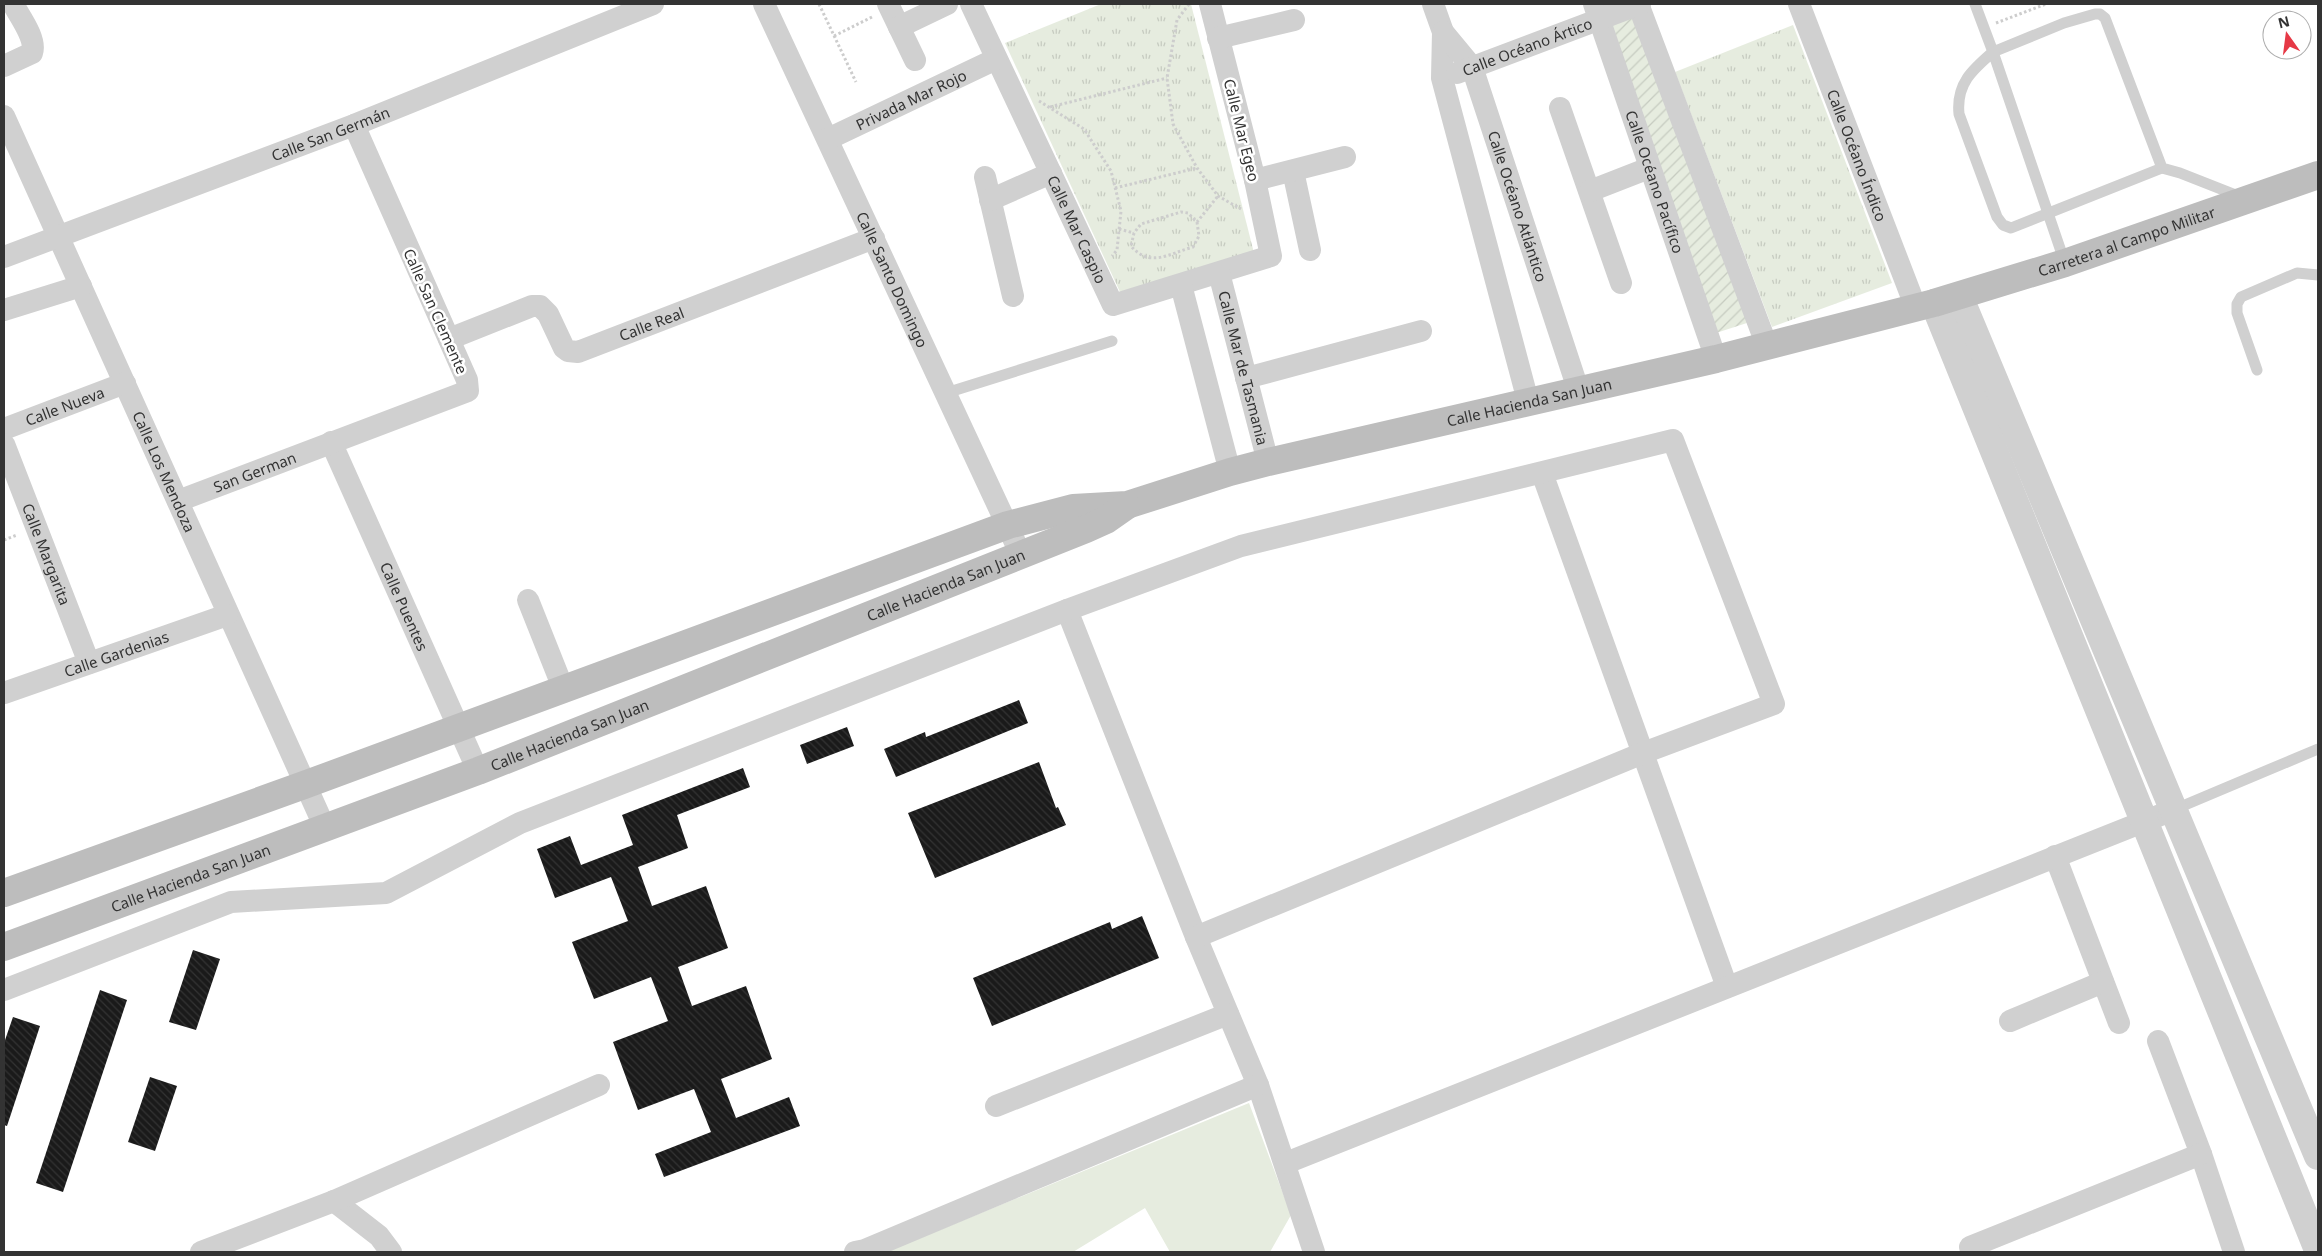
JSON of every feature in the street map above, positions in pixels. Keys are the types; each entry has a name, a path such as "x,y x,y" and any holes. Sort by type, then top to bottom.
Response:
{"main road":[{"name":"Carretera al Campo Militar","path":"1936,302 2065,263 2318,175"},
{"name":"Calle Hacienda San Juan","path":"4,892 304,785 1008,525 1073,508 1127,505 1230,472 1268,462 1578,389 1716,359 1936,302"},
{"name":"Calle Hacienda San Juan","path":"4,947 478,771 1021,556 1106,520 1127,505"}],"street":[{"path":"4,66 32,53 33,50 30,38 13,4"},
{"name":"Calle San Germán","path":"4,258 354,124 653,4"},
{"name":"Calle Santo Domingo","path":"764,4 1021,556"},
{"path":"915,60 892,13 947,4"},
{"name":"Calle Mar Caspio","path":"971,4 1113,305 1219,274 1271,256"},
{"name":"Calle Mar Egeo","path":"1210,4 1255,180 1271,256"},
{"name":"Calle Océano Atlántico","path":"1433,4 1443,32 1472,68 1578,389"},
{"path":"1639,4 1767,346"},
{"name":"Calle Océano Ártico","path":"1442,78 1472,68 1597,11 1639,4"},
{"name":"Calle Océano Índico","path":"1799,4 1936,302"},
{"name":"Calle Océano Pacífico","path":"1597,11 1716,359"},
{"path":"1218,38 1294,20"},
{"name":"Calle Océano Atlántico","path":"1443,32 1442,78 1528,402"},
{"name":"Privada Mar Rojo","path":"828,139 996,60"},
{"path":"1560,108 1621,283"},
{"name":"Calle Los Mendoza","path":"4,116 178,501 227,615 325,828"},
{"name":"Calle San Clemente","path":"331,442 468,391 469,384 354,124"},
{"path":"1255,180 1346,157"},
{"path":"1590,191 1650,168"},
{"path":"1293,170 1310,250"},
{"path":"990,200 1051,173"},
{"path":"985,177 1013,296"},
{"name":"Calle Real","path":"450,339 532,306 540,306 548,314 564,348 568,351 578,352 874,238"},
{"name":"Calle Mar de Tasmania","path":"1219,274 1268,462"},
{"path":"1181,285 1230,472"},
{"path":"4,310 81,286"},
{"path":"1936,302 2173,810 2318,1156"},
{"path":"1936,302 2318,1250"},
{"path":"1246,378 1422,331"},
{"name":"Calle Nueva","path":"4,429 125,383"},
{"path":"4,990 231,902 386,893 520,823 1067,610 1241,546 1674,440 1774,704 1643,754 1196,937"},
{"name":"San German","path":"178,501 331,442"},
{"name":"Calle Puentes","path":"331,442 478,771"},
{"name":"Calle Margarita","path":"4,444 89,663"},
{"path":"1542,473 1726,987"},
{"path":"528,600 563,688"},
{"path":"1067,610 1196,937 1258,1085 1286,1163 1314,1252"},
{"name":"Calle Gardenias","path":"4,693 227,615"},
{"path":"1286,1163 2173,810"},
{"path":"2056,856 2119,1023"},
{"path":"2010,1021 2103,982"},
{"path":"996,1106 1228,1014"},
{"path":"2158,1041 2201,1154 2234,1252"},
{"path":"201,1252 334,1201 598,1085"},
{"path":"862,1251 1258,1085"},
{"path":"1972,1252 1970,1248 2201,1154"},
{"path":"334,1201 379,1236 391,1252"}],"lane":[{"path":"1976,4 2050,214 2065,263"},
{"path":"2162,168 2105,18 2100,14 2064,23 1993,52 1975,68 1964,82 1958,99 1959,114 1997,216 2003,225 2011,228 2162,168 2180,173 2247,200"},
{"path":"2257,370 2237,312 2237,304 2241,297 2297,273 2318,275"},
{"path":"946,393 1112,341"},
{"path":"2173,810 2318,749"}],"path":[{"path":"820,4 856,82"},
{"path":"1190,4 1177,20 1166,78 1174,124 1197,168 1218,196 1265,223"},
{"path":"1984,27 2046,4"},
{"path":"834,36 892,13"},
{"path":"1050,107 1166,78"},
{"path":"1012,91 1042,102 1084,129 1111,172 1120,211 1117,250 1097,274"},
{"path":"1115,188 1197,168"},
{"path":"1197,222 1218,196"},
{"path":"1181,212 1188,213 1197,222 1199,236 1193,247 1151,259 1140,256 1131,246 1134,233 1142,224 1181,212"},
{"path":"1119,229 1134,233"}],"green space":[{"path":"1101,4 1191,4 1254,253 1120,292 1005,43"},
{"path":"1598,4 1634,4 1750,322 1716,333"},
{"path":"1793,25 1892,283 1772,327 1675,72"},
{"path":"1249,1103 1291,1215 1270,1252 1170,1252 1145,1208 1073,1252 886,1252"}],"building":[{"path":"1019,700 1028,723 896,777 884,749 925,732 926,737"},
{"path":"847,727 854,746 807,764 800,745"},
{"path":"1039,762 1056,808 1058,807 1066,825 935,878 908,813"},
{"path":"743,768 750,787 677,815 688,848 638,867 652,906 706,886 728,948 678,967 692,1006 746,986 772,1059 721,1079 736,1118 789,1097 800,1126 664,1177 655,1154 711,1132 694,1089 638,1110 613,1042 668,1021 651,977 594,999 572,942 628,921 611,877 555,898 537,849 570,836 581,865 633,845 622,815"},
{"path":"1142,916 1159,958 992,1026 973,978 1110,922 1112,929"},
{"path":"193,950 220,959 196,1030 169,1022"},
{"path":"100,990 127,1000 63,1192 36,1183"},
{"path":"13,1017 40,1026 7,1126 4,1125 4,1043"},
{"path":"150,1077 177,1086 155,1151 128,1142"}]}
